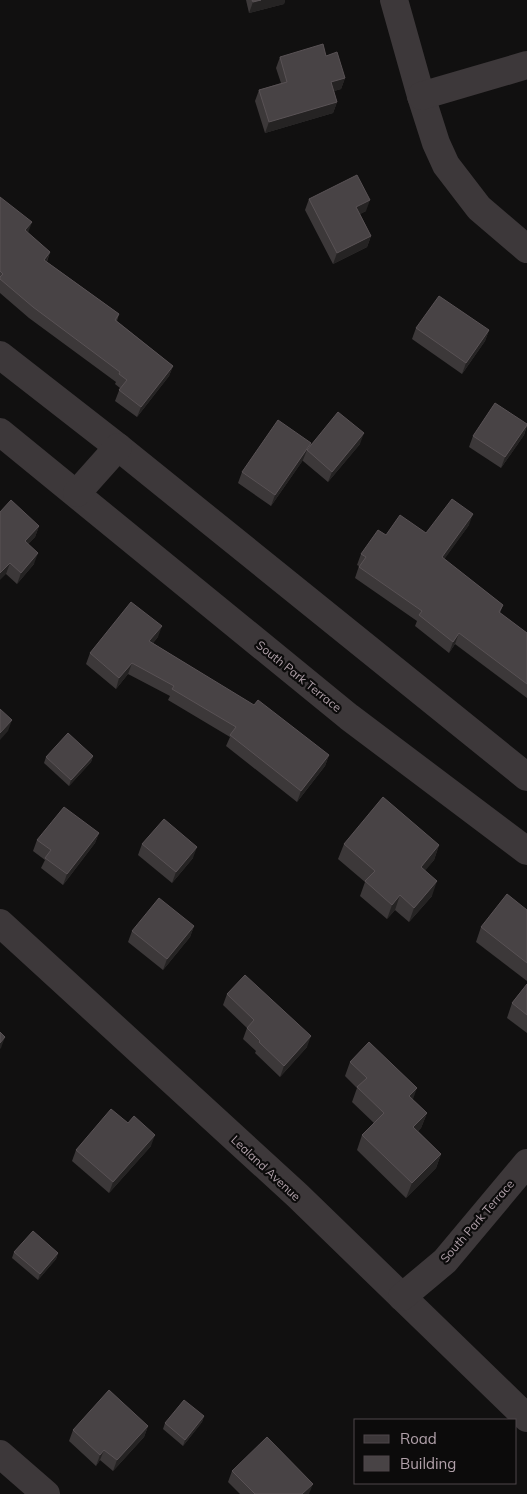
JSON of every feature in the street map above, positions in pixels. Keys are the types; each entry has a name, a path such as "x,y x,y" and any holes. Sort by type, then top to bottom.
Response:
{"street":[{"path":"394,0 421,96 436,143 446,165 479,208 527,249"},
{"path":"421,96 527,65"},
{"path":"0,355 118,447 527,776"},
{"name":"South Park Terrace","path":"0,432 349,717 527,851"},
{"path":"76,493 118,447"},
{"name":"Lealand Avenue","path":"0,923 296,1195 527,1418"},
{"name":"South Park Terrace","path":"402,1297 445,1261 527,1163"},
{"path":"0,1454 46,1494"}],"building":[{"path":"323,44 326,56 337,52 345,78 331,82 337,102 269,122 259,90 287,82 280,57"},
{"path":"357,175 370,200 356,207 371,236 337,253 309,199"},
{"path":"0,197 32,222 25,230 50,252 44,260 119,314 115,320 173,366 141,407 119,390 127,380 119,374 120,372 33,307 0,279 3,274 0,271"},
{"path":"439,296 489,330 466,363 416,328"},
{"path":"495,403 527,424 505,457 473,436"},
{"path":"338,412 364,433 332,472 307,450"},
{"path":"278,420 311,443 275,495 242,472"},
{"path":"452,499 473,514 442,557 503,605 499,612 527,633 527,684 459,633 453,642 419,615 422,611 359,567 366,557 361,554 378,530 386,535 400,515 426,533"},
{"path":"11,500 39,526 25,541 38,553 21,573 10,563 0,573 0,512"},
{"path":"131,602 162,626 149,641 254,705 258,700 329,755 301,791 230,735 236,727 172,689 174,686 132,663 119,678 90,653"},
{"path":"0,709 12,720 0,733"},
{"path":"68,733 93,756 71,780 46,757"},
{"path":"383,797 439,845 421,867 437,881 414,908 400,895 392,905 365,881 375,871 344,844"},
{"path":"64,807 99,833 67,874 45,858 51,850 37,840"},
{"path":"164,819 197,847 176,872 142,844"},
{"path":"507,894 527,910 527,963 481,927"},
{"path":"159,898 194,926 167,959 132,931"},
{"path":"245,975 311,1036 284,1066 247,1028 254,1020 227,994"},
{"path":"527,984 527,1015 512,1003"},
{"path":"0,1032 5,1037 0,1043"},
{"path":"369,1042 417,1088 409,1096 427,1113 413,1127 441,1154 412,1183 362,1135 384,1113 357,1087 367,1078 350,1062"},
{"path":"111,1109 128,1123 134,1116 155,1135 113,1182 76,1150"},
{"path":"33,1231 58,1253 40,1274 14,1252"},
{"path":"109,1390 148,1426 117,1460 104,1450 100,1455 73,1430"},
{"path":"184,1400 204,1416 185,1440 165,1423"},
{"path":"267,1437 313,1484 302,1494 255,1494 232,1471"}]}
